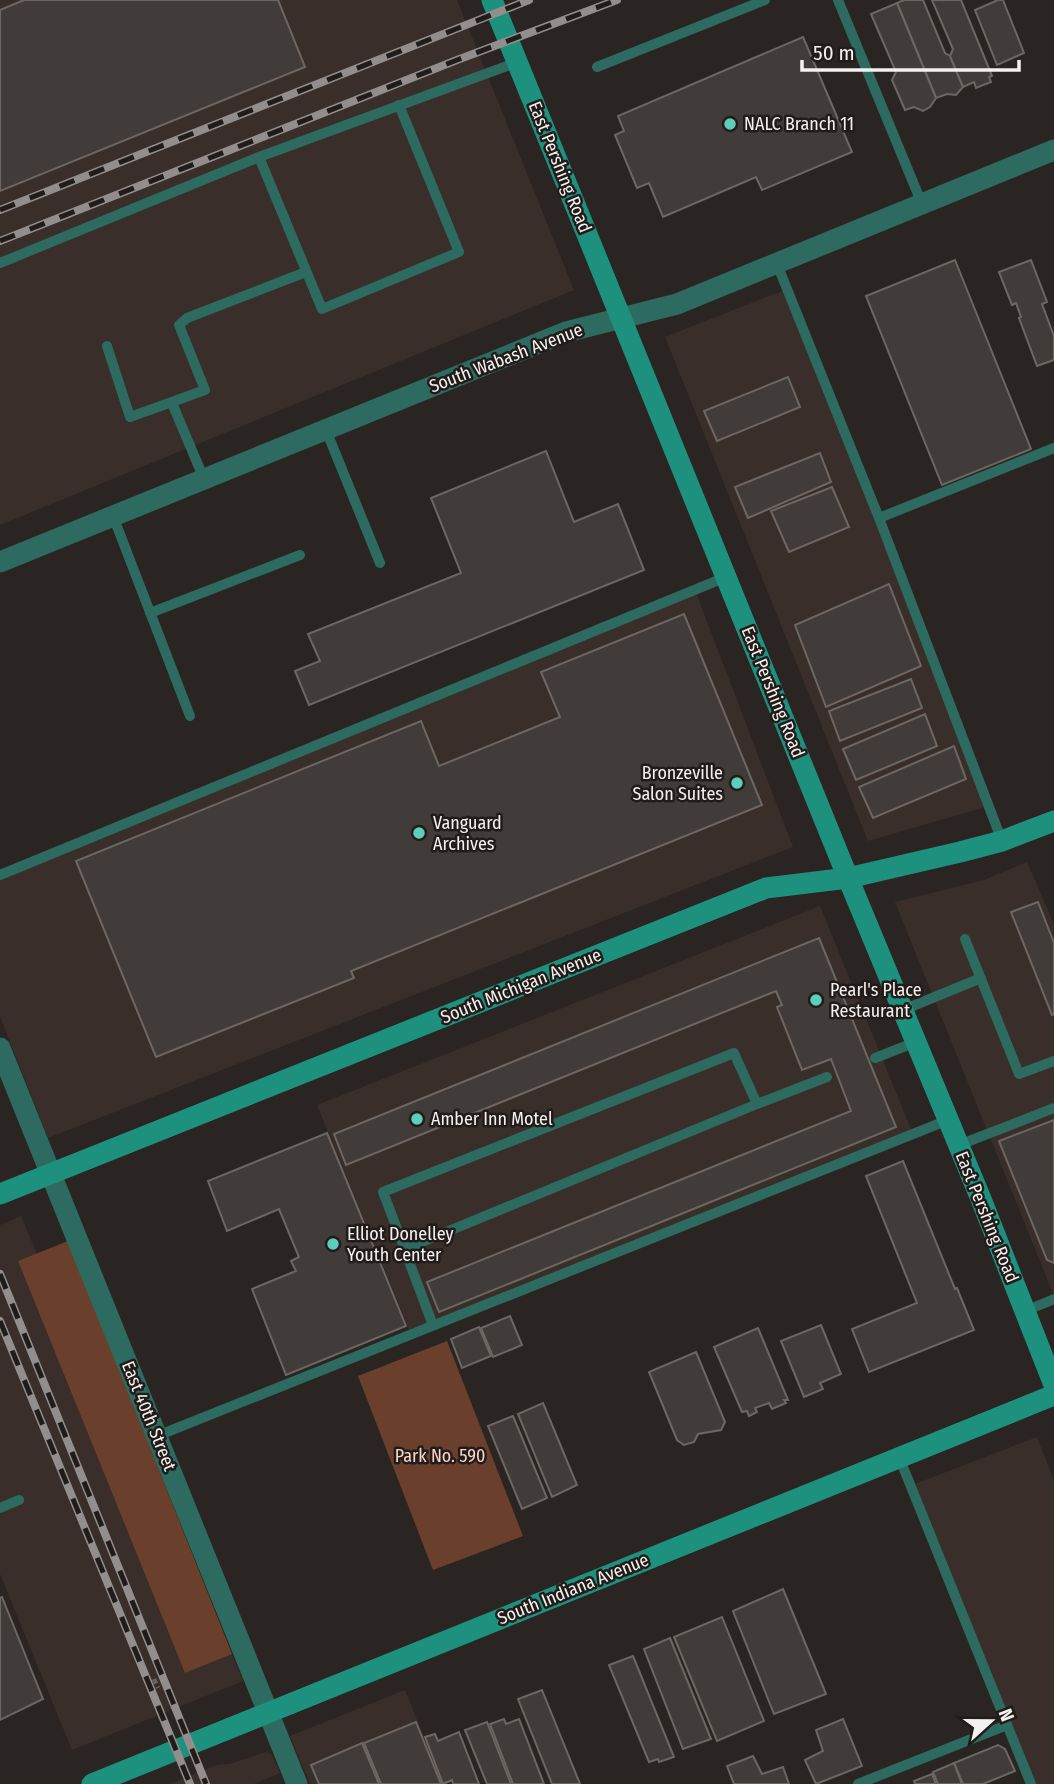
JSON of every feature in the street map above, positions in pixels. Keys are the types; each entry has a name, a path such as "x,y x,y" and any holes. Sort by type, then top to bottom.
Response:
{"street":[{"name":"East Pershing Road","path":"492,0 959,1145 1054,1385"},
{"name":"South Wabash Avenue","path":"0,562 566,332 677,304 1054,150"},
{"name":"South Michigan Avenue","path":"0,1194 766,888 848,878 1002,841 1054,821"},
{"name":"East 40th Street","path":"0,1048 297,1784"},
{"name":"South Indiana Avenue","path":"92,1784 1054,1395"}],"lane":[{"path":"597,67 765,0"},
{"path":"838,0 922,204"},
{"path":"0,263 259,157 518,62"},
{"path":"259,157 322,309 459,252 399,105"},
{"path":"777,264 879,518 1002,841"},
{"path":"107,346 131,417 172,403 205,390 179,325 187,318 306,272"},
{"path":"172,403 204,479"},
{"path":"326,430 380,563"},
{"path":"879,518 1054,448"},
{"path":"113,516 190,716"},
{"path":"150,613 300,555"},
{"path":"0,875 726,577"},
{"path":"965,939 1019,1074 1054,1061"},
{"path":"903,1010 981,978"},
{"path":"875,1058 916,1042"},
{"path":"433,1325 383,1192 734,1053 757,1104"},
{"path":"405,1249 827,1077"},
{"path":"959,1145 1054,1108"},
{"path":"156,1436 948,1120"},
{"path":"1025,1311 1054,1299"},
{"path":"899,1457 1031,1784"},
{"path":"0,1508 19,1500"},
{"path":"858,1784 1007,1725"}],"path":[{"path":"154,1679 158,1688"}],"shaded area":[{"path":"0,0 457,0 574,290 0,525"},
{"path":"787,289 989,806 868,841 665,337"},
{"name":"Vanguard Archives","path":"695,590 793,847 48,1138 0,1017 0,875"},
{"path":"1027,862 1054,924 1054,1296 895,902 984,880"},
{"path":"820,906 913,1134 411,1334 317,1105"},
{"path":"21,1216 37,1254 18,1261 185,1673 232,1654 243,1681 72,1750 0,1574 0,1225"},
{"path":"1037,1437 1054,1481 1054,1784 1031,1784 910,1486"},
{"path":"405,1690 443,1784 310,1784 290,1736"},
{"path":"266,1752 272,1755 280,1773 254,1784 169,1784 217,1765 230,1764"}],"green space":[{"path":"68,1241 232,1654 185,1673 18,1261"},
{"name":"Park No. 590","path":"447,1341 523,1536 433,1570 358,1376"}],"building":[{"path":"24,0 278,0 305,67 0,191 0,10"},
{"path":"904,0 923,0 945,53 950,56 963,87 956,95 947,94 936,98 897,3"},
{"path":"932,0 961,0 992,76 989,77 991,82 976,88 974,82 963,87 950,56 953,49"},
{"path":"1003,0 1024,53 997,65 975,10"},
{"path":"897,3 936,98 930,107 923,111 914,107 905,110 892,80 896,72 871,14"},
{"name":"NALC Branch 11","path":"803,37 852,152 762,190 756,177 663,217 649,183 637,188 615,135 624,131 618,116"},
{"path":"955,260 1031,449 942,485 866,296"},
{"path":"1031,260 1047,302 1042,304 1054,336 1054,360 1037,366 1016,303 1012,305 999,272"},
{"path":"788,377 800,407 717,441 704,411"},
{"path":"546,451 574,522 618,504 644,570 309,705 295,671 320,661 308,634 461,573 431,498"},
{"path":"820,453 831,482 748,518 735,487"},
{"path":"832,487 849,527 789,552 771,511"},
{"path":"889,584 921,666 826,707 795,625"},
{"name":"Vanguard Archives","path":"684,614 762,805 351,971 354,978 156,1057 76,861 421,721 439,766 560,717 541,672"},
{"path":"911,679 922,708 840,741 829,711"},
{"path":"925,714 937,746 856,780 843,749"},
{"path":"954,746 966,779 873,818 859,787"},
{"path":"1038,902 1054,943 1052,1015 1011,912"},
{"name":"Amber Inn Motel","path":"819,938 896,1127 439,1312 427,1282 851,1111 831,1059 802,1070 777,1007 782,1005 776,991 346,1165 334,1134"},
{"path":"1054,1120 1054,1263 1047,1260 999,1141"},
{"name":"Elliot Donelley Youth Center","path":"327,1133 406,1326 286,1375 252,1289 296,1271 291,1261 299,1257 279,1209 227,1231 208,1181"},
{"path":"903,1161 974,1330 869,1372 852,1329 917,1303 866,1176"},
{"path":"510,1316 522,1345 493,1357 481,1328"},
{"path":"821,1325 841,1374 820,1383 823,1389 804,1397 781,1341"},
{"path":"479,1327 491,1356 462,1368 451,1339"},
{"path":"758,1328 788,1400 772,1409 769,1403 755,1408 757,1412 749,1416 747,1411 742,1412 714,1347"},
{"path":"696,1352 725,1422 721,1430 698,1434 694,1442 684,1445 677,1440 649,1372"},
{"path":"543,1403 577,1485 552,1497 518,1414"},
{"path":"513,1416 547,1498 522,1509 488,1426"},
{"path":"783,1589 826,1694 774,1714 733,1611"},
{"path":"2,1597 43,1699 0,1720 0,1598"},
{"path":"722,1617 764,1721 717,1741 674,1637"},
{"path":"670,1638 711,1739 683,1749 644,1649"},
{"path":"633,1656 674,1757 659,1762 658,1759 649,1762 609,1665"},
{"path":"542,1690 580,1784 552,1784 518,1699"},
{"path":"504,1719 506,1724 519,1719 544,1784 513,1784 490,1724"},
{"path":"843,1719 862,1766 816,1784 805,1760 823,1751 816,1730"},
{"path":"416,1722 441,1784 381,1784 364,1743"},
{"path":"487,1722 511,1784 487,1784 465,1730"},
{"path":"459,1732 479,1784 453,1784 452,1780 443,1784 425,1737 435,1734 438,1741"},
{"path":"362,1743 379,1784 319,1784 311,1765"},
{"path":"998,1745 1005,1749 1015,1771 983,1784 963,1784 954,1763"},
{"path":"753,1756 762,1774 783,1767 789,1784 734,1784 727,1766"},
{"path":"954,1763 962,1784 938,1784 933,1772"},
{"path":"932,1774 936,1784 915,1784 914,1781"}],"railway":[{"path":"0,210 529,0"},
{"path":"0,241 457,60 617,0"},
{"path":"0,1274 206,1784"},
{"path":"0,1321 190,1784"}],"place":[{"name":"NALC Branch 11","path":"730,124"},
{"name":"Bronzeville Salon Suites","path":"737,783"},
{"name":"Vanguard Archives","path":"419,833"},
{"name":"Pearl's Place Restaurant","path":"816,1000"},
{"name":"Amber Inn Motel","path":"417,1119"},
{"name":"Elliot Donelley Youth Center","path":"333,1244"}]}
